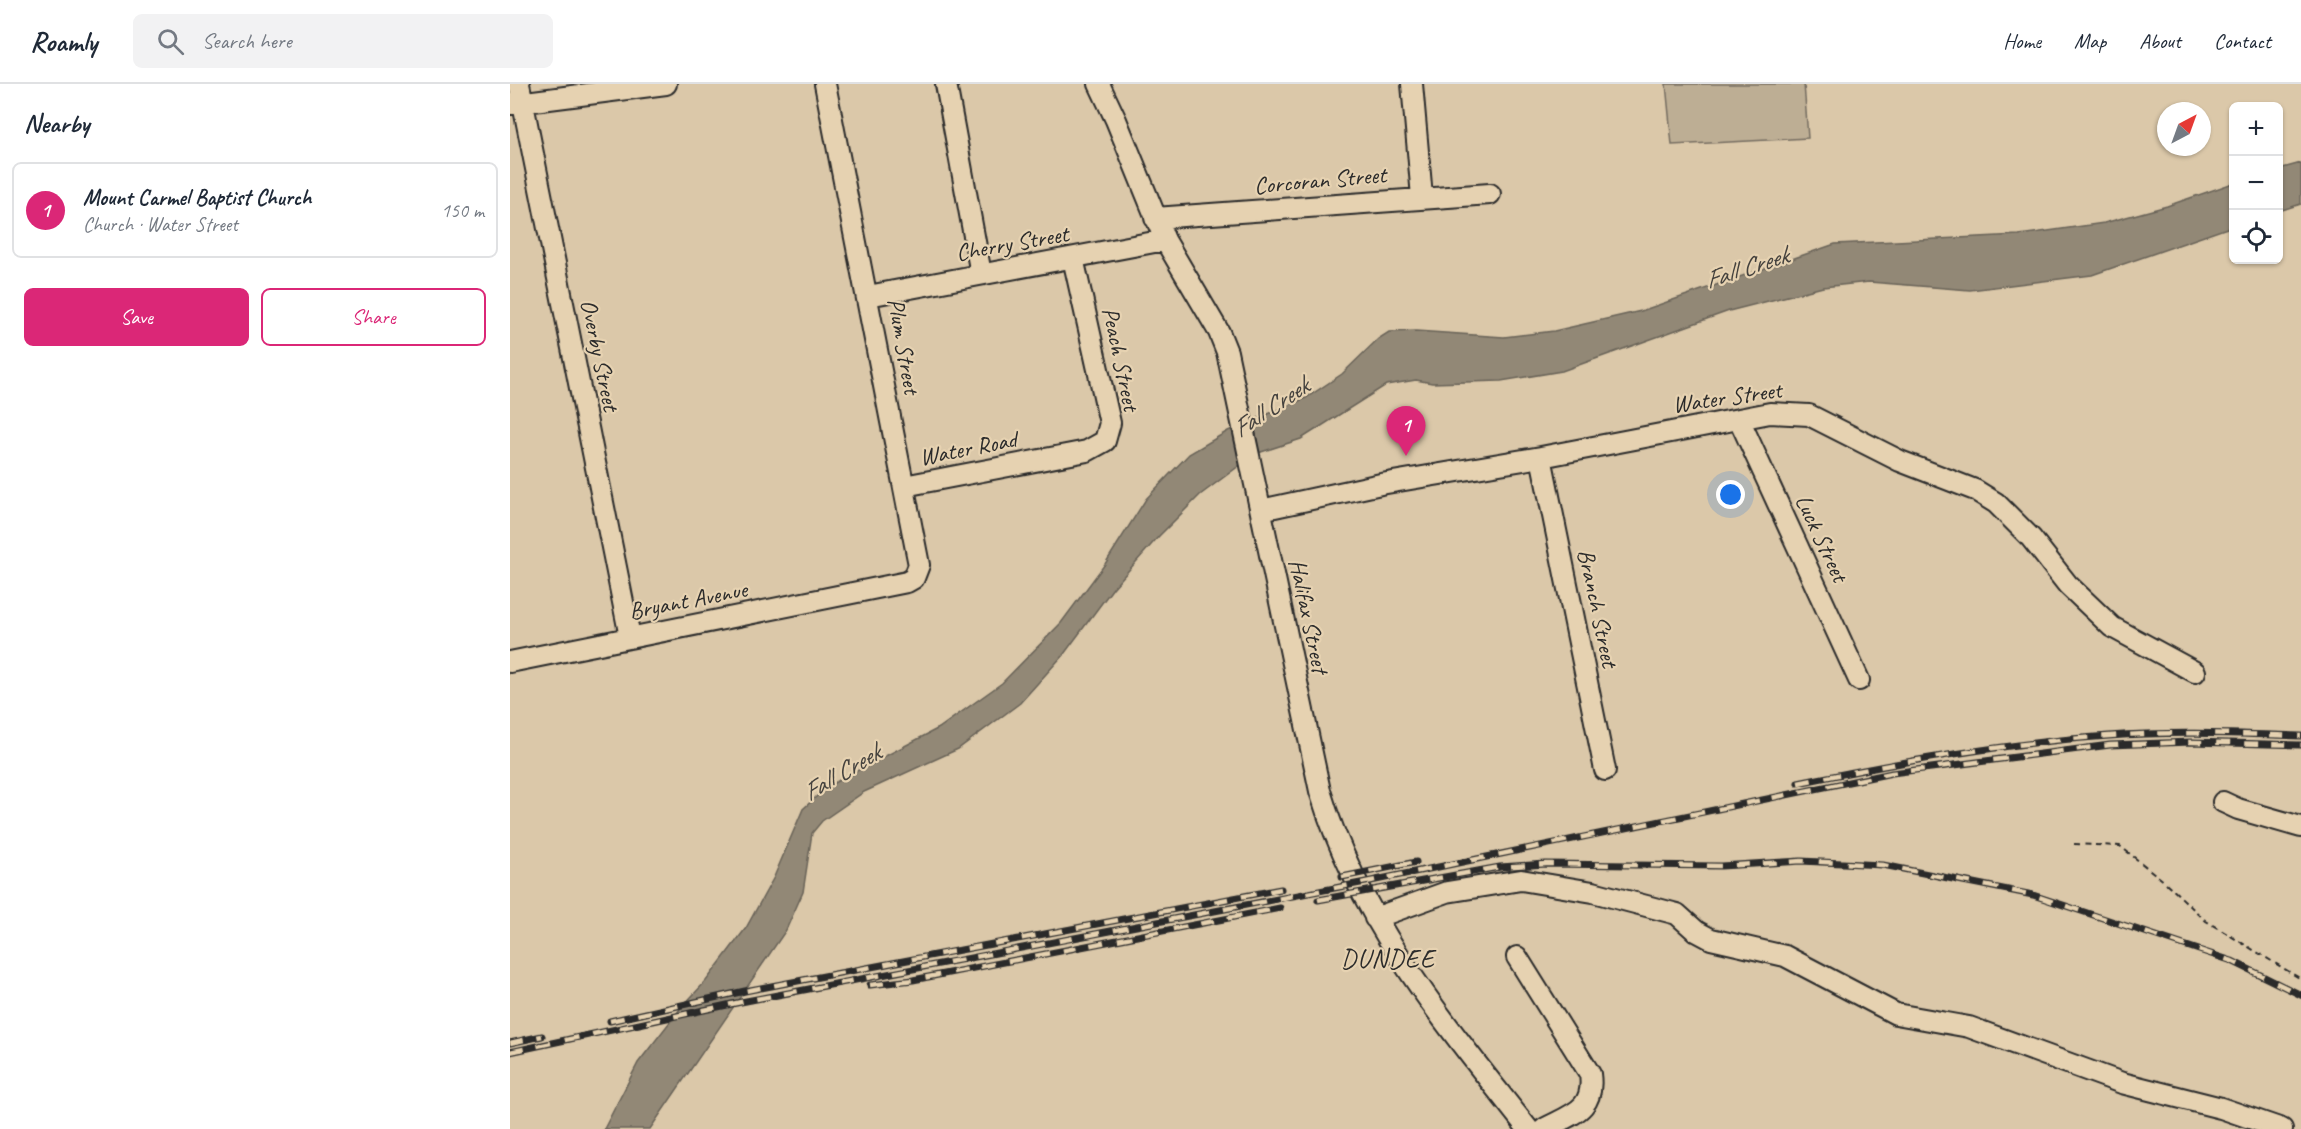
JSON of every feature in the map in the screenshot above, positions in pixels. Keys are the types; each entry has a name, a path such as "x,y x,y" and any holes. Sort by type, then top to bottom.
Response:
{"street":[{"path":"517,96 666,84"},
{"name":"Plum Street","path":"825,84 919,565 917,572 908,582 876,588"},
{"path":"946,84 981,274"},
{"name":"Halifax Street","path":"1099,84 1165,240 1219,332 1237,391 1320,791 1342,856 1375,918 1470,1054 1528,1129"},
{"path":"1114,84 1116,120"},
{"path":"1412,84 1422,197"},
{"name":"Overby Street","path":"517,96 630,637"},
{"name":"Corcoran Street","path":"1155,218 1422,197 1490,194"},
{"name":"Cherry Street","path":"868,296 1165,240"},
{"name":"Peach Street","path":"1042,459 1098,447 1109,432 1110,423 1073,258"},
{"name":"Water Street","path":"1261,510 1381,484 1541,457 1739,419 1788,412 1809,415 1900,461 1975,490 2008,513 2068,585 2112,627 2194,672"},
{"name":"Luck Street","path":"1739,419 1859,680"},
{"name":"Branch Street","path":"1541,457 1605,770"},
{"name":"Water Road","path":"903,486 1042,459"},
{"name":"Bryant Avenue","path":"510,662 876,588"},
{"path":"2223,802 2301,827"},
{"path":"1375,918 1447,892 1521,879 1593,892 1677,914 1703,936 1711,939 1785,956 1896,1014 1969,1027 2122,1083 2222,1108 2282,1129"},
{"path":"1517,957 1590,1074 1592,1090 1586,1104 1544,1129"}],"path":[{"path":"2074,844 2120,846 2165,882 2206,921 2301,979"}],"shaded area":[{"path":"1666,84 1804,84 1808,138 1672,145"},
{"path":"2301,163 2301,204 2283,210 2283,168"},
{"path":"2229,184 2229,227 2092,275 1970,290 1869,282 1823,287 1729,311 1562,371 1501,381 1432,383 1416,380 1386,385 1301,439 1255,454 1200,495 1159,536 1113,588 1064,654 1020,703 958,749 864,792 822,821 812,833 803,892 786,930 650,1129 604,1129 638,1063 680,1009 706,981 746,928 774,877 803,809 828,786 939,728 1002,683 1061,623 1105,564 1146,499 1189,454 1228,431 1306,398 1342,374 1378,339 1389,332 1416,331 1504,337 1554,331 1641,311 1835,244 2019,235 2104,223 2167,206"}],"railway":[{"path":"1798,783 1953,754 2070,739 2181,733 2301,736"},
{"path":"510,1052 741,1002 1371,881 1892,773 2110,745 2191,742 2301,745"},
{"path":"1318,900 1500,867 1546,864 1721,866 1801,861 1883,865 2033,895 2232,961 2301,995"},
{"path":"1342,877 1416,862"},
{"path":"610,1021 745,991 1281,889"},
{"path":"870,985 913,980 1280,908"},
{"path":"510,1043 542,1036"}],"place":[{"name":"Mount Carmel Baptist Church","path":"1406,456"}],"district":[{"name":"DUNDEE","path":"1388,958"}],"water label":[{"name":"Fall Creek","path":"1746,267"},
{"name":"Fall Creek","path":"1270,407"},
{"name":"Fall Creek","path":"841,772"}]}
